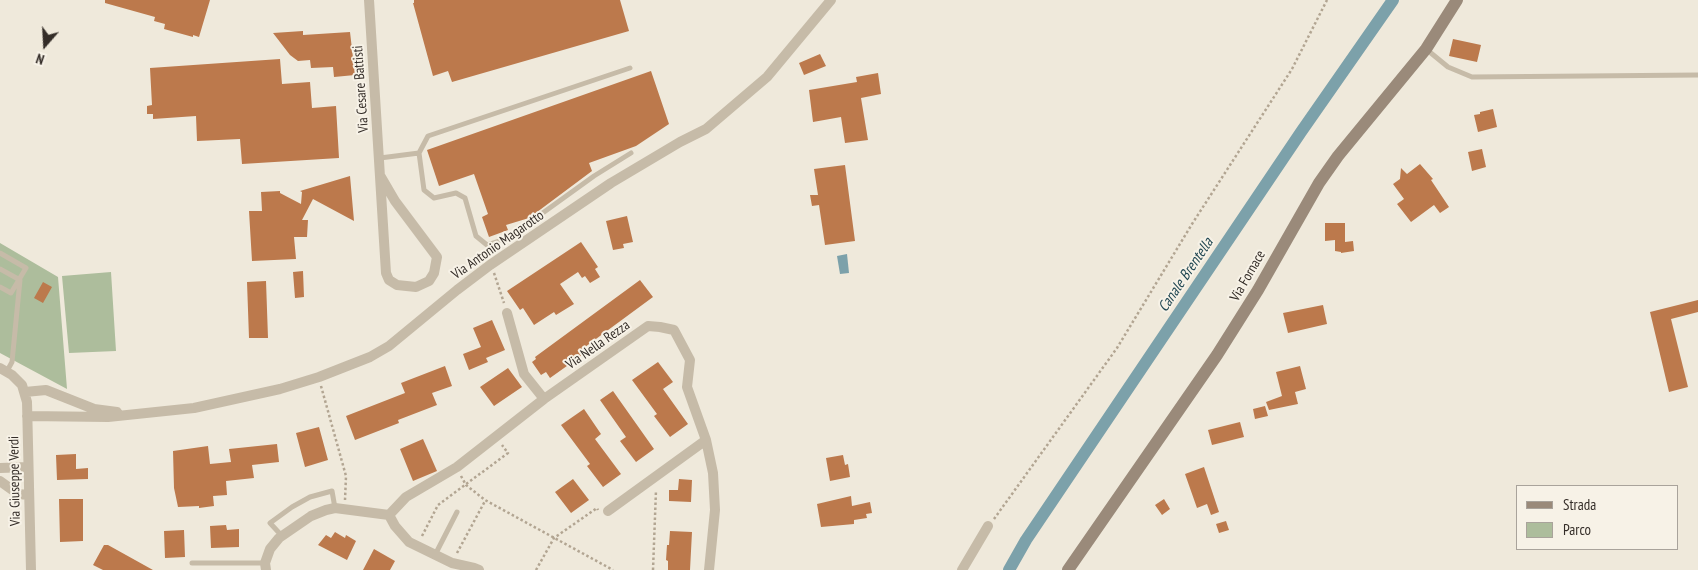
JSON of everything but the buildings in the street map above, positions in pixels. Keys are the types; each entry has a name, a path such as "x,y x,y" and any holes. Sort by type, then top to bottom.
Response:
{"street":[{"name":"Via Cesare Battisti","path":"369,0 386,273 389,280 397,285 416,287 429,280 434,274 437,257 395,200 381,177"},
{"name":"Via Antonio Magarotto","path":"27,416 108,417 194,408 280,389 319,378 370,357 389,346 490,265 611,183 706,128 767,77 831,0"},
{"name":"Via Fornace","path":"1068,570 1217,355 1258,290 1319,183 1355,135 1426,49 1444,24 1457,0"},
{"path":"507,313 524,374 544,400"},
{"name":"Via Nella Rezza","path":"389,515 406,497 457,468 544,400 648,326 674,330 690,360 687,387 706,440 713,473 716,510 709,570"},
{"path":"4,370 17,379 25,392"},
{"name":"Via Antonio Magarotto","path":"25,392 46,390 94,409 130,415"},
{"name":"Via Giuseppe Verdi","path":"25,392 31,570"},
{"path":"608,511 706,440"},
{"path":"0,468 28,467"},
{"path":"0,481 18,494 29,495"},
{"path":"265,566 270,549 282,536 311,516 335,508 389,515 395,526 409,542 417,547 452,563 479,570"},
{"path":"962,570 988,526"}],"lane":[{"path":"1426,49 1448,67 1472,78 1698,75"},
{"path":"630,68 428,136 419,153 424,190 434,198 456,193 465,198 476,236 487,245 508,238 594,176 631,153"},
{"path":"380,158 419,153"},
{"path":"0,253 26,268 11,293 0,287"},
{"path":"0,269 20,280 12,362 4,370"},
{"path":"282,536 270,523 304,500 332,491 335,508"},
{"path":"435,555 457,512"},
{"path":"192,563 265,566"}],"path":[{"path":"988,526 1117,348 1192,224 1292,69 1327,0"},
{"path":"490,265 497,278 507,313"},
{"path":"319,378 346,476 345,502"},
{"path":"417,547 438,505 508,453 496,437"},
{"path":"457,468 466,485 485,500 613,570"},
{"path":"653,570 656,476"},
{"path":"452,563 485,500"},
{"path":"536,570 554,538 597,508 602,516 608,511"}],"green space":[{"path":"0,243 58,277 67,389 0,353"},
{"path":"111,272 116,351 69,353 62,276"}],"water":[{"path":"847,254 849,273 840,274 837,256"}],"waterway":[{"name":"Canale Brentella","path":"1009,570 1026,540 1301,132 1393,0"}]}
